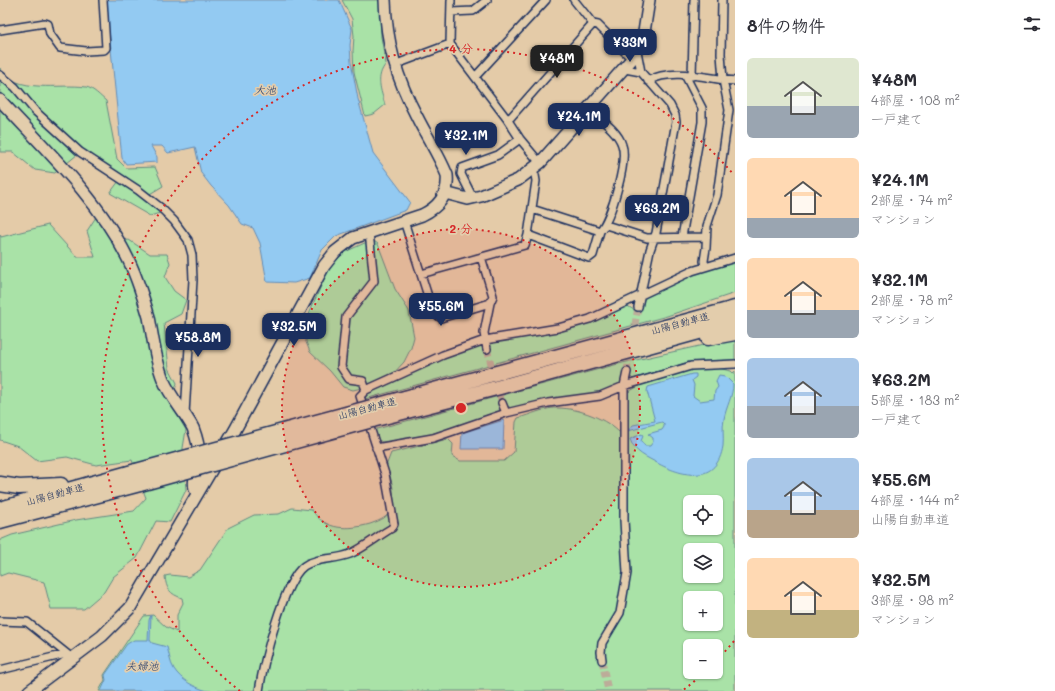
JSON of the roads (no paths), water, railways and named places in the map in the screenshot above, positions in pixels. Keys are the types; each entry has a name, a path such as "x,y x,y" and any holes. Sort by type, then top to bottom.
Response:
{"highway":[{"path":"618,340 735,300"},
{"name":"山陽自動車道","path":"0,522 85,498 138,478 370,414 618,340 735,308"},
{"name":"山陽自動車道","path":"370,414 500,387 735,322"},
{"path":"500,387 682,343 735,333"},
{"name":"山陽自動車道","path":"0,509 113,479 138,478"},
{"path":"0,484 36,488 113,479"},
{"path":"0,529 85,498"}],"street":[{"path":"0,30 45,23 48,24 53,39 60,48 86,51 104,50 106,48 103,0"},
{"path":"29,691 69,656 102,636 130,608 235,430 324,266 335,252 353,238 432,210 445,193 448,182 445,170 408,100 394,65 388,41 385,0"},
{"path":"420,274 525,245 528,235 536,181 536,167 520,139 507,119 450,44 451,0"},
{"path":"451,12 473,11 487,0"},
{"path":"475,77 546,0"},
{"path":"574,0 593,24 598,25 634,55 641,72 670,105 675,115 676,122 656,233 653,238 639,296 638,307"},
{"path":"445,193 468,199 474,198 501,189 536,167 625,69 634,55 644,32 649,0"},
{"path":"692,76 694,0"},
{"path":"705,267 704,262 707,226 717,195 729,110 723,80 721,54 722,0"},
{"path":"507,119 511,117 593,24"},
{"path":"394,65 450,44"},
{"path":"625,69 641,72"},
{"path":"0,75 15,87 35,111 80,152 138,190 161,208 174,221 188,240 192,255 193,280 185,414"},
{"path":"682,237 702,122 702,108 685,75"},
{"path":"648,81 654,77 685,75 735,81"},
{"path":"0,100 73,181 115,234 127,256 148,316 158,364 163,380 185,414 193,429 198,444 198,464 195,484 197,493"},
{"path":"528,235 589,258 594,255 600,231 606,225 618,185 623,158 622,145 615,133 589,109"},
{"path":"474,198 461,174 462,168 498,155 520,139"},
{"path":"532,209 600,231"},
{"path":"404,221 432,312 441,318 490,303"},
{"path":"606,225 647,238 706,237"},
{"path":"366,390 363,381 350,379 341,367 346,318 374,281 369,232"},
{"path":"481,257 493,296 490,303 484,333 487,349"},
{"path":"259,691 283,601 298,572 303,566 310,563 351,554 392,528 394,524 385,474 360,396 366,390 443,355 485,340 558,328 590,319 692,271 735,258"},
{"path":"376,448 433,438 506,414 548,403 600,396 624,386 690,366 735,364"},
{"path":"602,660 602,642 620,613 627,573 624,520 624,386 627,372"},
{"path":"502,403 506,414"},
{"path":"0,621 27,622 69,656"},
{"path":"0,670 69,656"}],"water":[{"name":"大池","path":"106,0 339,0 352,29 350,45 351,62 358,99 373,153 410,202 406,210 336,236 322,250 310,278 294,283 267,282 260,243 253,228 242,224 229,205 201,173 195,147 168,153 162,146 151,146 157,157 157,162 126,164 122,158"},
{"path":"696,374 696,377 692,380 694,385 693,396 700,401 714,399 715,391 718,387 716,381 719,375 725,376 733,384 732,393 724,419 723,446 720,458 714,467 707,472 698,474 689,474 669,469 646,457 632,444 630,439 642,434 643,436 641,441 645,446 650,446 653,442 653,438 648,434 662,430 664,424 662,422 628,431 633,425 655,421 647,391 648,387"},
{"path":"504,420 503,449 461,449 462,433"},
{"name":"夫婦池","path":"151,615 150,640 152,643 167,647 173,667 180,677 193,686 208,691 101,691 106,680 105,675 127,644 134,640 148,640 149,620"}],"tunnel":[{"path":"633,336 638,307"},
{"path":"487,349 494,375"},
{"path":"627,372 630,350"},
{"path":"497,385 502,403"},
{"path":"602,660 608,691"}]}
